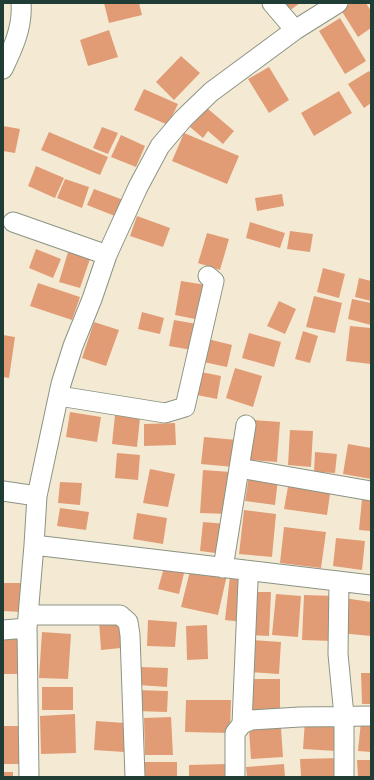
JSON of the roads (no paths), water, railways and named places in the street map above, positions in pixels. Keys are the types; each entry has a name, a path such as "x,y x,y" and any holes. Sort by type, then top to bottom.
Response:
{"street":[{"path":"3,70 16,41 22,14 21,3"},
{"path":"272,3 294,30"},
{"path":"29,777 27,621 37,496 59,396 73,346 92,299 107,255 138,187 160,146 183,119 211,92 294,30 338,3"},
{"path":"13,222 107,255"},
{"path":"59,396 165,413 185,407 214,281 208,276"},
{"path":"223,568 246,425"},
{"path":"239,468 371,491"},
{"path":"3,491 37,496"},
{"path":"34,545 371,585"},
{"path":"242,724 248,581"},
{"path":"339,581 338,654 344,716 344,777"},
{"path":"3,630 27,621 120,616 128,622 130,635 135,777"},
{"path":"235,777 235,733 242,724 251,720 371,716"}]}
